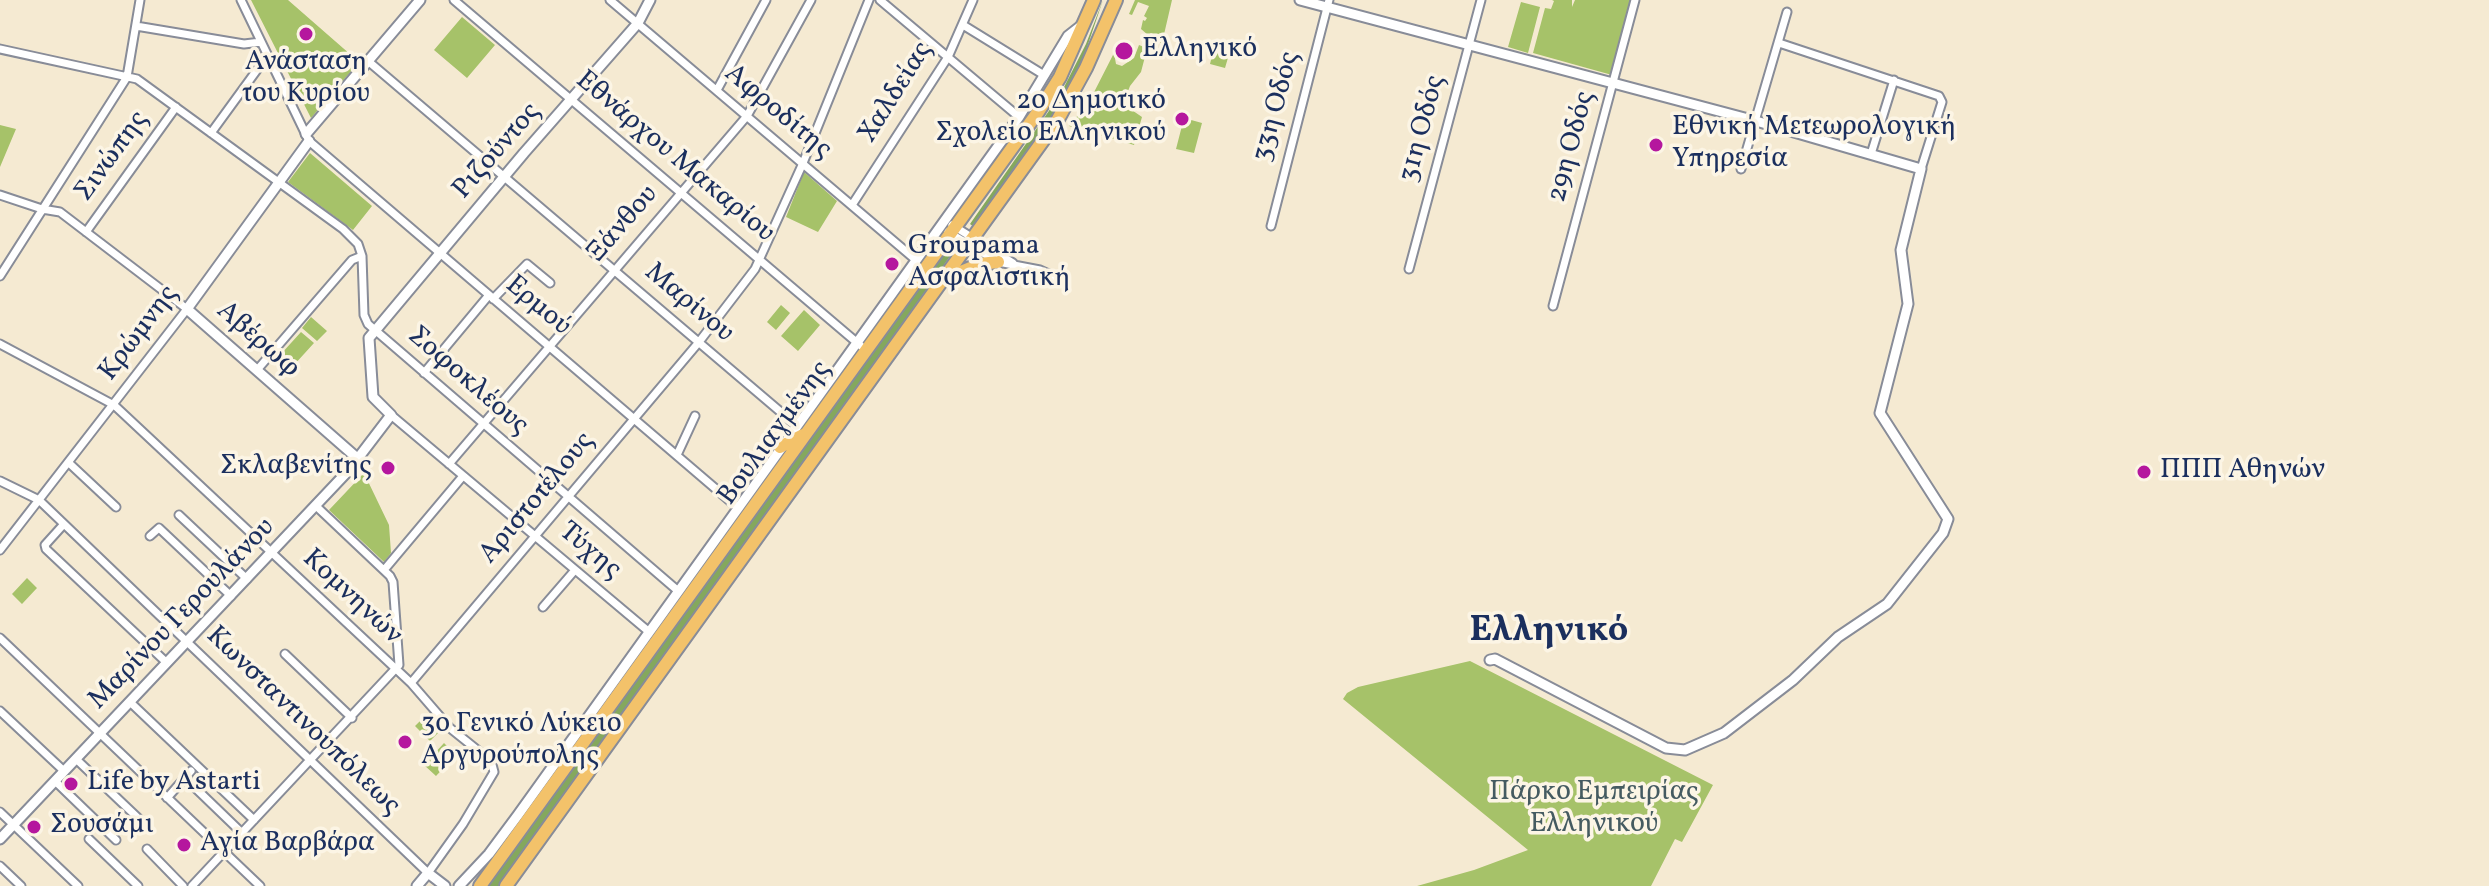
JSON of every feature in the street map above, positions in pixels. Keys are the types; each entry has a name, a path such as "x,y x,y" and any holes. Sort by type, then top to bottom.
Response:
{"main road":[{"name":"Βουλιαγμένης","path":"480,886 752,507 801,429 841,384 861,346 947,226 1050,95 1094,0"},
{"name":"Βουλιαγμένης","path":"506,886 1062,112 1086,68 1116,0"},
{"path":"941,281 980,264 998,262"},
{"path":"840,365 841,384"},
{"path":"780,447 801,429"},
{"path":"752,507 755,482"},
{"path":"519,813 542,797"},
{"path":"489,854 490,871"}],"street":[{"path":"0,276 127,77 140,0"},
{"path":"241,0 308,137"},
{"name":"Κρώμνης","path":"0,550 187,309 280,183 308,137 420,0"},
{"name":"Εθνάρχου Μακαρίου","path":"454,0 861,346"},
{"name":"Αφροδίτης","path":"610,0 916,260"},
{"name":"Ριζούντος","path":"375,331 638,23 650,0"},
{"path":"717,90 766,0"},
{"name":"Ξάνθου","path":"449,464 747,116 811,0"},
{"name":"Αριστοτέλους","path":"411,683 699,342 760,261 869,0"},
{"path":"880,0 1019,117"},
{"name":"Χαλδείας","path":"852,205 948,57 973,0"},
{"path":"1300,0 1328,4 1921,169"},
{"name":"31η Οδός","path":"1409,269 1481,0"},
{"name":"29η Οδός","path":"1553,306 1635,0"},
{"name":"33η Οδός","path":"1271,226 1328,4"},
{"path":"1741,169 1787,12"},
{"path":"801,429 840,365 861,346 916,260 947,226 1068,36 1085,23"},
{"path":"963,25 1044,75"},
{"path":"136,26 244,44 261,42"},
{"path":"1490,660 1495,659 1666,748 1685,750 1724,733 1793,680 1838,637 1887,604 1943,533 1948,519 1880,413 1908,304 1901,250 1941,99 1934,93 1779,43"},
{"path":"0,49 137,79 343,229 358,244 362,256 364,315 375,331 369,338 373,397 391,415"},
{"path":"211,133 262,63 269,59"},
{"name":"Μαρίνου","path":"368,61 801,429"},
{"path":"1871,154 1894,80"},
{"name":"Σινώπης","path":"86,232 176,107"},
{"name":"Ερμού","path":"308,137 737,507"},
{"name":"Αβέρωφ","path":"0,195 60,212 187,309 357,458"},
{"path":"947,226 998,262 1040,270 1064,281"},
{"path":"969,242 1015,264"},
{"path":"257,370 352,260 362,256"},
{"path":"424,373 491,297 527,264 550,283"},
{"name":"Σοφοκλέους","path":"375,331 677,590"},
{"name":"Κομνηνών","path":"0,344 114,405 411,683 450,728 491,761 494,772 486,787 428,873"},
{"name":"Μαρίνου Γερουλάνου","path":"0,839 316,506 391,415"},
{"name":"Τύχης","path":"391,415 648,631"},
{"path":"677,455 695,416"},
{"path":"459,886 489,854 519,813 780,447"},
{"path":"69,463 116,507"},
{"path":"384,570 463,476"},
{"name":"Κωνσταντινουπόλεως","path":"0,481 39,500 428,873"},
{"path":"192,886 396,671 400,660 393,582 316,506"},
{"path":"179,515 247,579"},
{"path":"64,524 46,543 46,549 167,663"},
{"path":"150,536 159,528 231,596"},
{"path":"543,607 575,570"},
{"path":"0,638 260,886"},
{"path":"285,654 352,718"},
{"path":"130,702 254,820"},
{"path":"0,711 64,771"},
{"path":"76,759 138,818"},
{"path":"167,798 188,774 242,833"},
{"path":"55,781 116,840"},
{"path":"0,812 78,886"},
{"path":"89,839 138,886"},
{"path":"147,849 183,886"},
{"path":"0,866 21,886"},
{"path":"417,886 428,873 445,886"}],"green space":[{"path":"251,0 288,0 359,62 311,118"},
{"path":"1103,0 1081,65 1055,115 974,227 970,224 1060,95 1086,44"},
{"path":"1135,0 1172,0 1162,43 1159,42 1160,37 1151,33 1148,35 1141,29 1149,6 1138,2 1132,15 1129,14"},
{"path":"1552,0 1572,0 1572,7 1575,0 1632,0 1612,75 1533,53 1545,8 1551,9"},
{"path":"1521,2 1540,7 1528,53 1508,47"},
{"path":"462,17 495,45 467,78 434,50"},
{"path":"1157,39 1147,49 1141,72 1130,86 1123,104 1142,117 1134,145 1069,126 1089,102 1114,53 1116,64 1122,66 1134,58 1139,45 1144,47 1146,41"},
{"path":"1216,40 1232,44 1225,68 1210,64"},
{"path":"1184,118 1202,123 1194,153 1176,149"},
{"path":"0,125 16,129 0,167"},
{"path":"310,153 372,206 353,230 288,182"},
{"path":"804,172 837,201 818,232 786,217"},
{"path":"947,248 953,252 856,390 499,886 488,886"},
{"path":"781,305 790,313 776,330 767,322"},
{"path":"804,310 820,325 798,351 781,336"},
{"path":"311,317 327,331 317,341 302,328"},
{"path":"301,332 314,343 294,365 281,354"},
{"path":"364,473 389,525 391,553 384,562 329,510"},
{"path":"27,578 37,588 22,604 12,594"},
{"name":"Πάρκο Εμπειρίας Ελληνικού","path":"1470,661 1713,785 1682,842 1675,839 1651,886 1417,886 1528,850 1343,699 1358,687"},
{"path":"424,717 439,732 430,741 415,726"},
{"path":"444,743 456,755 436,776 424,765"}],"place":[{"name":"Ανάσταση του Κυρίου","path":"306,34"},
{"name":"Ελληνικό","path":"1124,51"},
{"name":"2ο Δημοτικό Σχολείο Ελληνικού","path":"1182,119"},
{"name":"Εθνική Μετεωρολογική Υπηρεσία","path":"1656,145"},
{"name":"Groupama Ασφαλιστική","path":"892,264"},
{"name":"Σκλαβενίτης","path":"388,468"},
{"name":"ΠΠΠ Αθηνών","path":"2144,472"},
{"name":"3ο Γενικό Λύκειο Αργυρούπολης","path":"405,742"},
{"name":"Life by Astarti","path":"71,784"},
{"name":"Σουσάμι","path":"34,827"},
{"name":"Αγία Βαρβάρα","path":"184,845"}],"district":[{"name":"Ελληνικό","path":"1549,633"}]}
